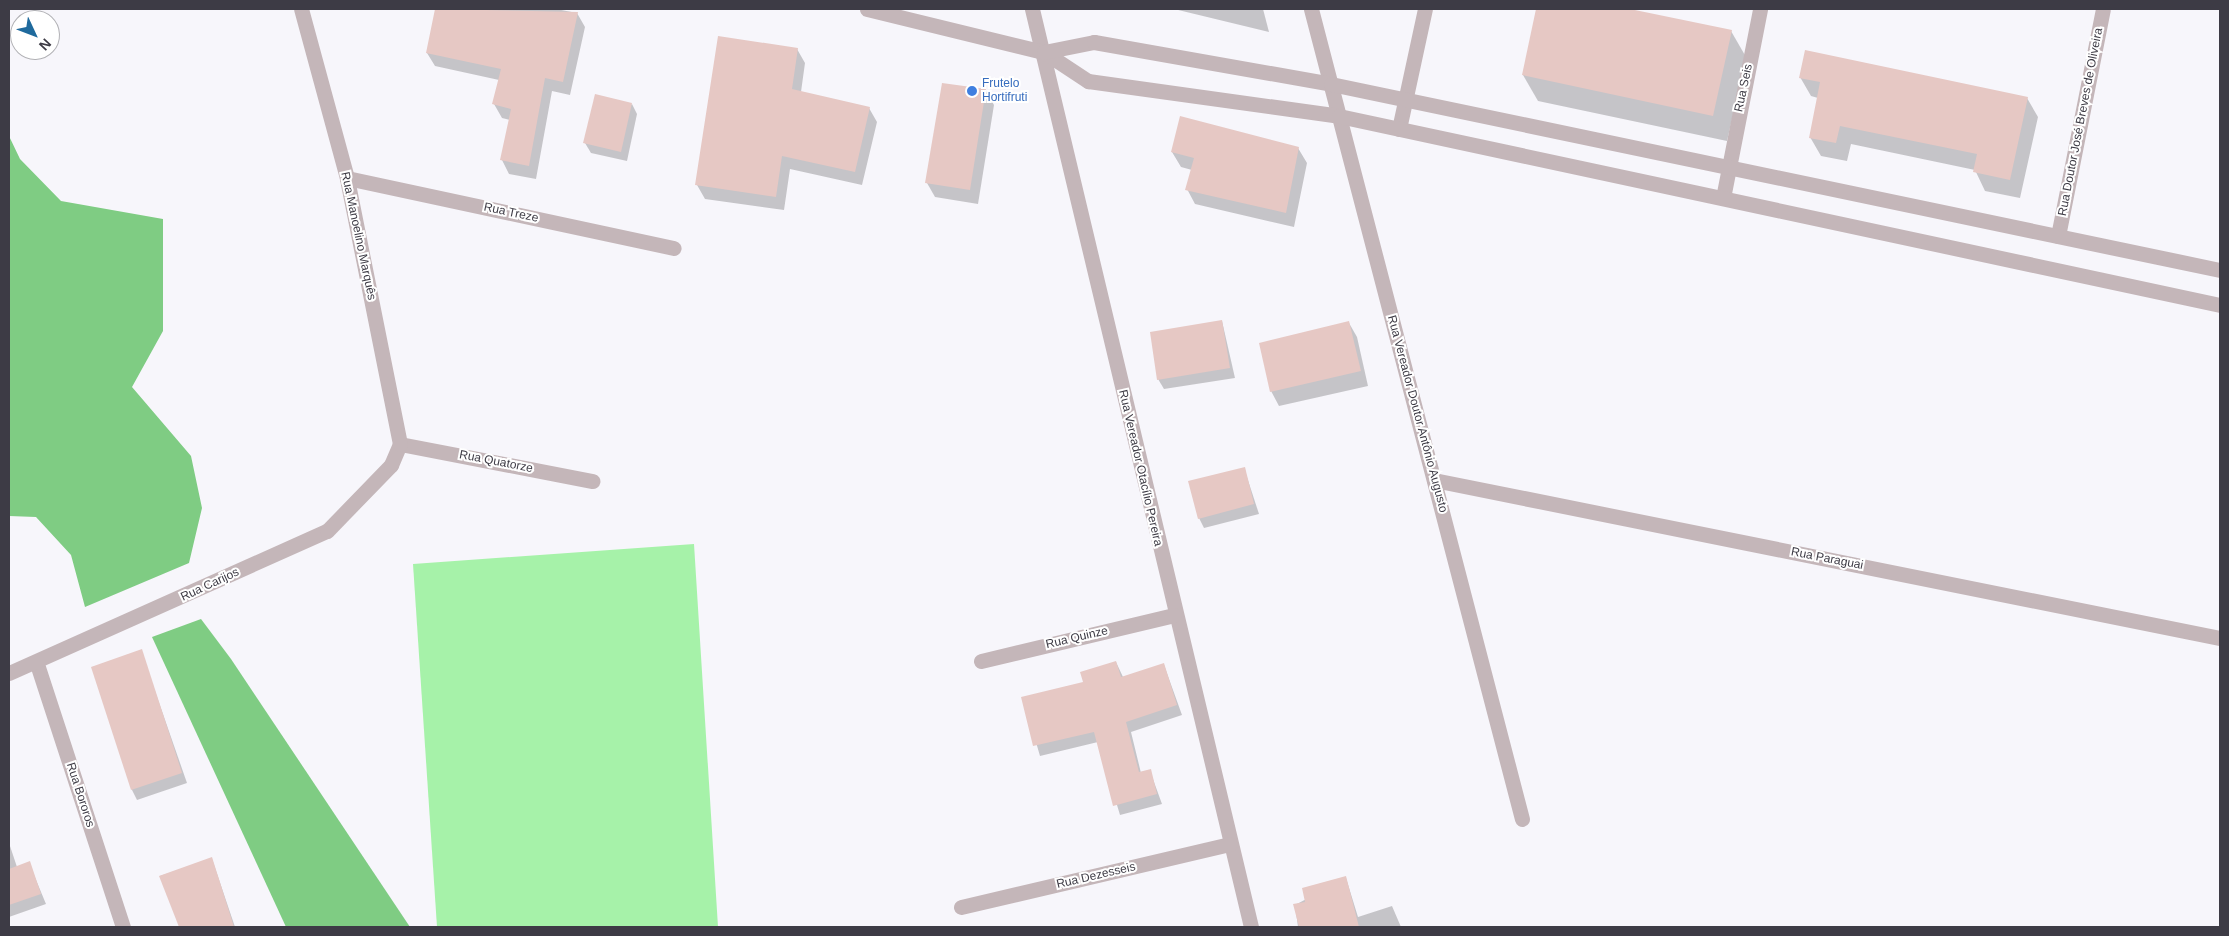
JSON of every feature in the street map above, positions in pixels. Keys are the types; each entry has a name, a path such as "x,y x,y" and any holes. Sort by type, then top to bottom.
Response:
{"street":[{"name":"Rua Manoelino Marquês","path":"301,9 347,178 400,444"},
{"name":"Rua Vereador Otacílio Pereira","path":"1032,9 1044,52 1174,615 1251,927"},
{"name":"Rua Vereador Doutor Antônio Augusto","path":"1311,9 1522,819"},
{"path":"1399,129 1425,9"},
{"name":"Rua Seis","path":"1723,198 1760,9"},
{"name":"Rua Doutor José Breves de Oliveira","path":"2058,236 2104,9"},
{"path":"877,10 1044,52 1088,81 1339,116 2220,305"},
{"path":"1044,52 1094,42 1330,84 1406,103 1728,166 2220,270"},
{"name":"Rua Treze","path":"347,178 674,248"},
{"name":"Rua Carijos","path":"9,673 37,664 327,531 391,465 400,444"},
{"name":"Rua Quatorze","path":"400,444 592,480"},
{"name":"Rua Paraguai","path":"1434,480 2220,638"},
{"name":"Rua Quinze","path":"981,661 1174,615"},
{"name":"Rua Bororos","path":"37,664 123,927"},
{"name":"Rua Dezesseis","path":"961,907 1230,844"}],"green space":[{"path":"9,136 20,159 61,201 163,219 163,331 132,387 191,456 202,508 189,563 85,607 71,555 36,517 9,516"},
{"path":"694,544 718,927 437,927 413,564"},
{"path":"201,619 231,659 410,927 286,927 152,637"}],"building":[{"path":"435,9 578,12 563,82 545,78 529,166 500,160 511,109 492,104 501,69 426,53"},
{"path":"1536,9 1630,9 1732,30 1713,116 1522,75"},
{"path":"718,36 798,48 792,89 870,107 855,172 782,156 776,197 695,185"},
{"path":"1805,50 2028,97 2010,180 1973,172 1977,154 1840,126 1836,143 1809,138 1820,82 1799,78"},
{"path":"942,83 986,89 970,190 925,183"},
{"path":"595,94 632,103 621,152 583,143"},
{"path":"1180,116 1299,147 1286,213 1185,190 1194,158 1171,152"},
{"path":"1222,320 1230,368 1157,380 1150,332"},
{"path":"1349,321 1361,371 1270,392 1259,343"},
{"path":"1245,467 1254,504 1198,519 1188,481"},
{"path":"142,649 182,773 131,790 91,667"},
{"path":"1116,661 1121,677 1164,663 1177,705 1126,722 1139,772 1151,769 1157,794 1113,806 1094,732 1033,746 1021,697 1083,682 1080,672"},
{"path":"212,857 234,927 179,927 159,876"},
{"path":"30,861 41,894 9,905 9,869"},
{"path":"1346,876 1359,927 1299,927 1293,904 1305,902 1302,888"}],"place":[{"name":"Frutelo Hortifruti","path":"972,91"}]}
